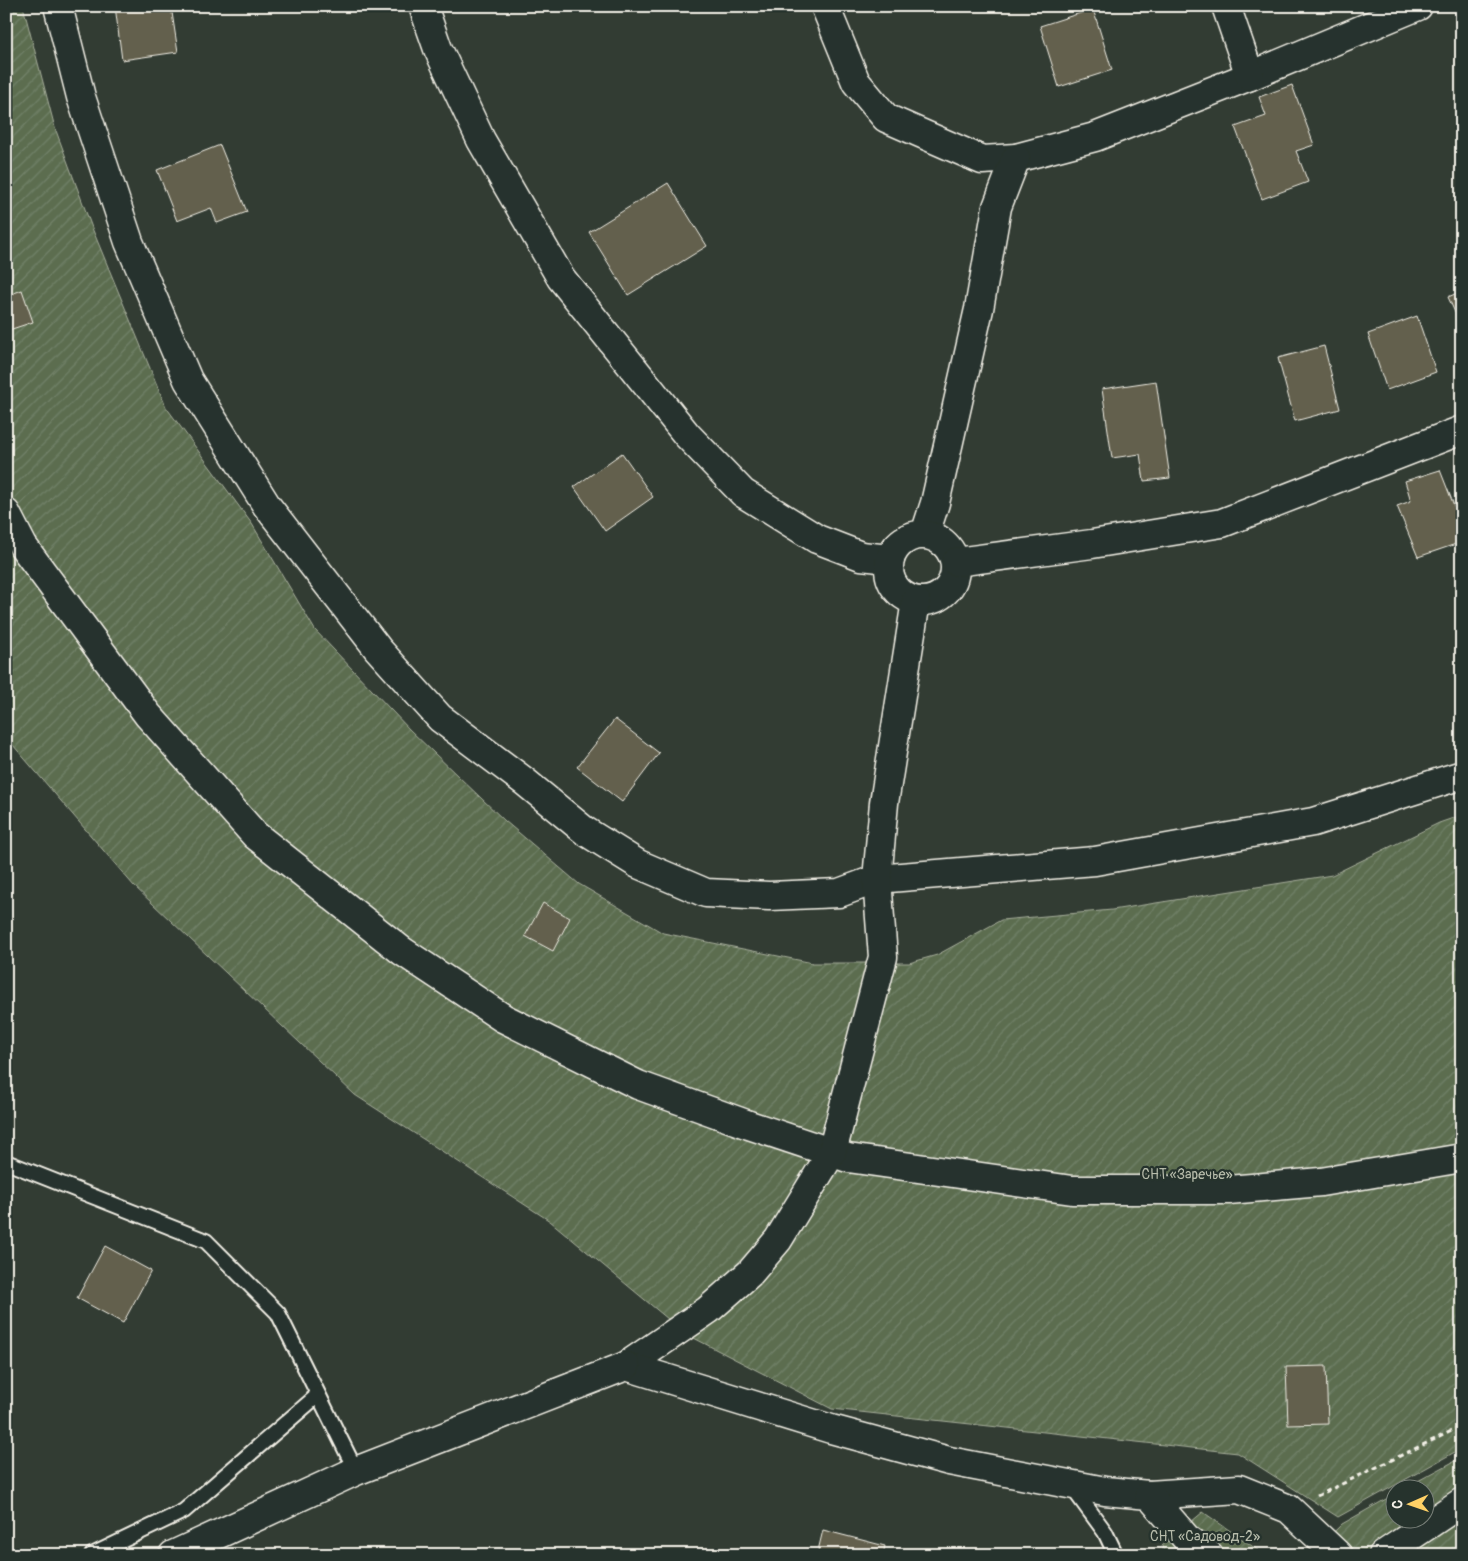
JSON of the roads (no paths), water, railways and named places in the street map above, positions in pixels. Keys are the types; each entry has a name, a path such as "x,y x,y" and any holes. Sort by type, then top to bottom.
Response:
{"street":[{"path":"58,6 81,97 129,242 188,380 267,506 378,649 440,718 524,781 585,831 638,864 706,892 769,896 840,893 878,879 1095,861 1312,822 1462,775"},
{"path":"423,6 438,49 481,140 561,278 686,434 743,493 817,539 861,556 890,559"},
{"path":"825,6 856,82 886,118 982,160 1016,158 1095,137 1250,76 1418,6"},
{"path":"1226,6 1250,76"},
{"path":"925,534 935,502 979,309 997,207 1016,158"},
{"path":"956,562 1222,524 1462,430"},
{"path":"6,513 24,546 148,715 255,836 402,951 503,1018 638,1085 749,1125 856,1159 1072,1190 1246,1189 1321,1182 1462,1158"},
{"path":"916,534 925,534 936,537 952,551 956,562 956,572 952,583 937,598 927,601 916,601 906,597 891,581 890,559 893,550 899,543 916,534"},
{"path":"173,1555 356,1471 626,1366 708,1310 750,1273 778,1240 832,1152 883,957 878,879 884,803 916,601"},
{"path":"626,1366 831,1429 949,1461 1105,1491 1149,1496 1239,1489 1289,1510 1341,1553"},
{"path":"1149,1496 1186,1547 1209,1555"},
{"path":"1383,1555 1462,1502"}],"lane":[{"path":"6,1162 206,1241 278,1312 356,1471"},
{"path":"92,1555 184,1510 318,1396"},
{"path":"1071,1484 1105,1532 1116,1555"}],"park label":[{"name":"СНТ «Заречье»","path":"1187,1174"},
{"name":"СНТ «Садовод-2»","path":"1205,1536"}]}
